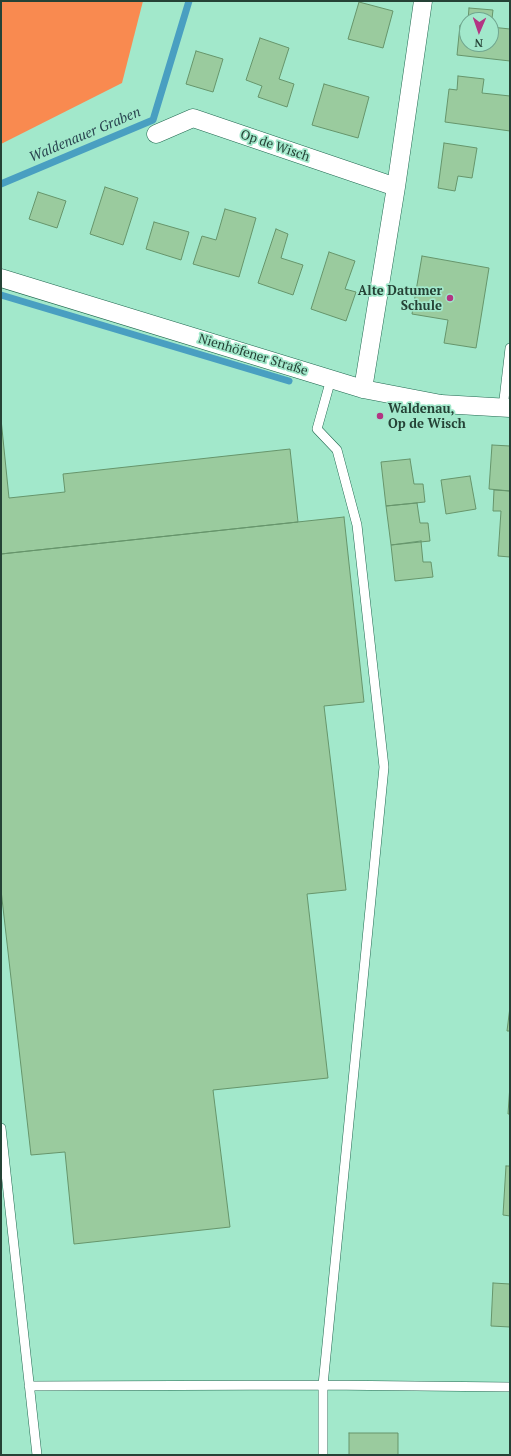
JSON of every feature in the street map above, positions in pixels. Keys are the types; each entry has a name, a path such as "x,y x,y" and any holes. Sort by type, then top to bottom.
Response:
{"street":[{"path":"363,389 396,187 423,1"},
{"name":"Op de Wisch","path":"156,134 193,118 396,187"},
{"name":"Nienhöfener Straße","path":"1,278 363,389 441,404 506,408"}],"lane":[{"path":"506,408 510,348"},
{"path":"322,1455 323,1385 384,767 356,525 337,450 317,429 331,379"},
{"path":"1,1128 37,1455"},
{"path":"29,1386 323,1385 510,1387"}],"shaded area":[{"path":"1,1 143,1 122,83 1,144"}],"building":[{"path":"359,2 393,11 383,48 348,39"},
{"path":"469,8 493,10 493,12 469,12"},
{"path":"499,28 510,29 510,61 457,55 459,35 459,52 499,52"},
{"path":"260,38 289,48 279,79 294,84 287,107 258,97 262,86 246,80"},
{"path":"196,51 223,59 213,92 186,84"},
{"path":"458,76 484,79 482,93 510,96 510,131 445,122 449,89 457,90"},
{"path":"324,84 369,97 358,138 312,125"},
{"path":"444,143 477,148 472,178 458,176 455,191 438,188"},
{"path":"105,187 138,198 123,245 90,234"},
{"path":"38,192 66,201 57,228 29,219"},
{"path":"225,209 256,218 239,277 193,264 202,236 216,240"},
{"path":"154,222 189,232 181,260 146,249"},
{"path":"276,229 288,234 281,258 303,265 293,295 258,283"},
{"path":"329,252 355,261 345,289 356,292 346,321 311,309"},
{"name":"Alte Datumer Schule","path":"422,256 489,268 476,348 444,343 448,320 412,314"},
{"path":"1,419 9,498 65,492 63,474 290,449 298,522 1,554"},
{"path":"492,445 510,446 510,491 489,489"},
{"path":"410,459 414,484 423,484 425,502 386,506 381,462"},
{"path":"470,476 476,509 446,514 441,480"},
{"path":"494,490 510,491 510,557 498,556 501,511 493,511"},
{"path":"417,503 420,523 428,523 430,541 391,545 386,506"},
{"path":"344,517 364,702 324,706 346,890 307,894 328,1078 213,1090 230,1227 74,1244 65,1152 31,1155 1,890 1,554"},
{"path":"421,541 423,562 431,562 433,577 395,581 391,545"},
{"path":"510,1007 510,1031 507,1031"},
{"path":"510,1085 510,1114 508,1114"},
{"path":"506,1166 510,1166 510,1216 503,1215"},
{"path":"493,1283 510,1284 510,1327 491,1326"},
{"path":"349,1433 398,1433 398,1455 349,1455"}],"waterway":[{"name":"Waldenauer Graben","path":"1,184 153,120 189,1"},
{"path":"1,295 289,381"}],"place":[{"name":"Alte Datumer Schule","path":"450,298"},
{"name":"Waldenau, Op de Wisch","path":"380,416"}]}
